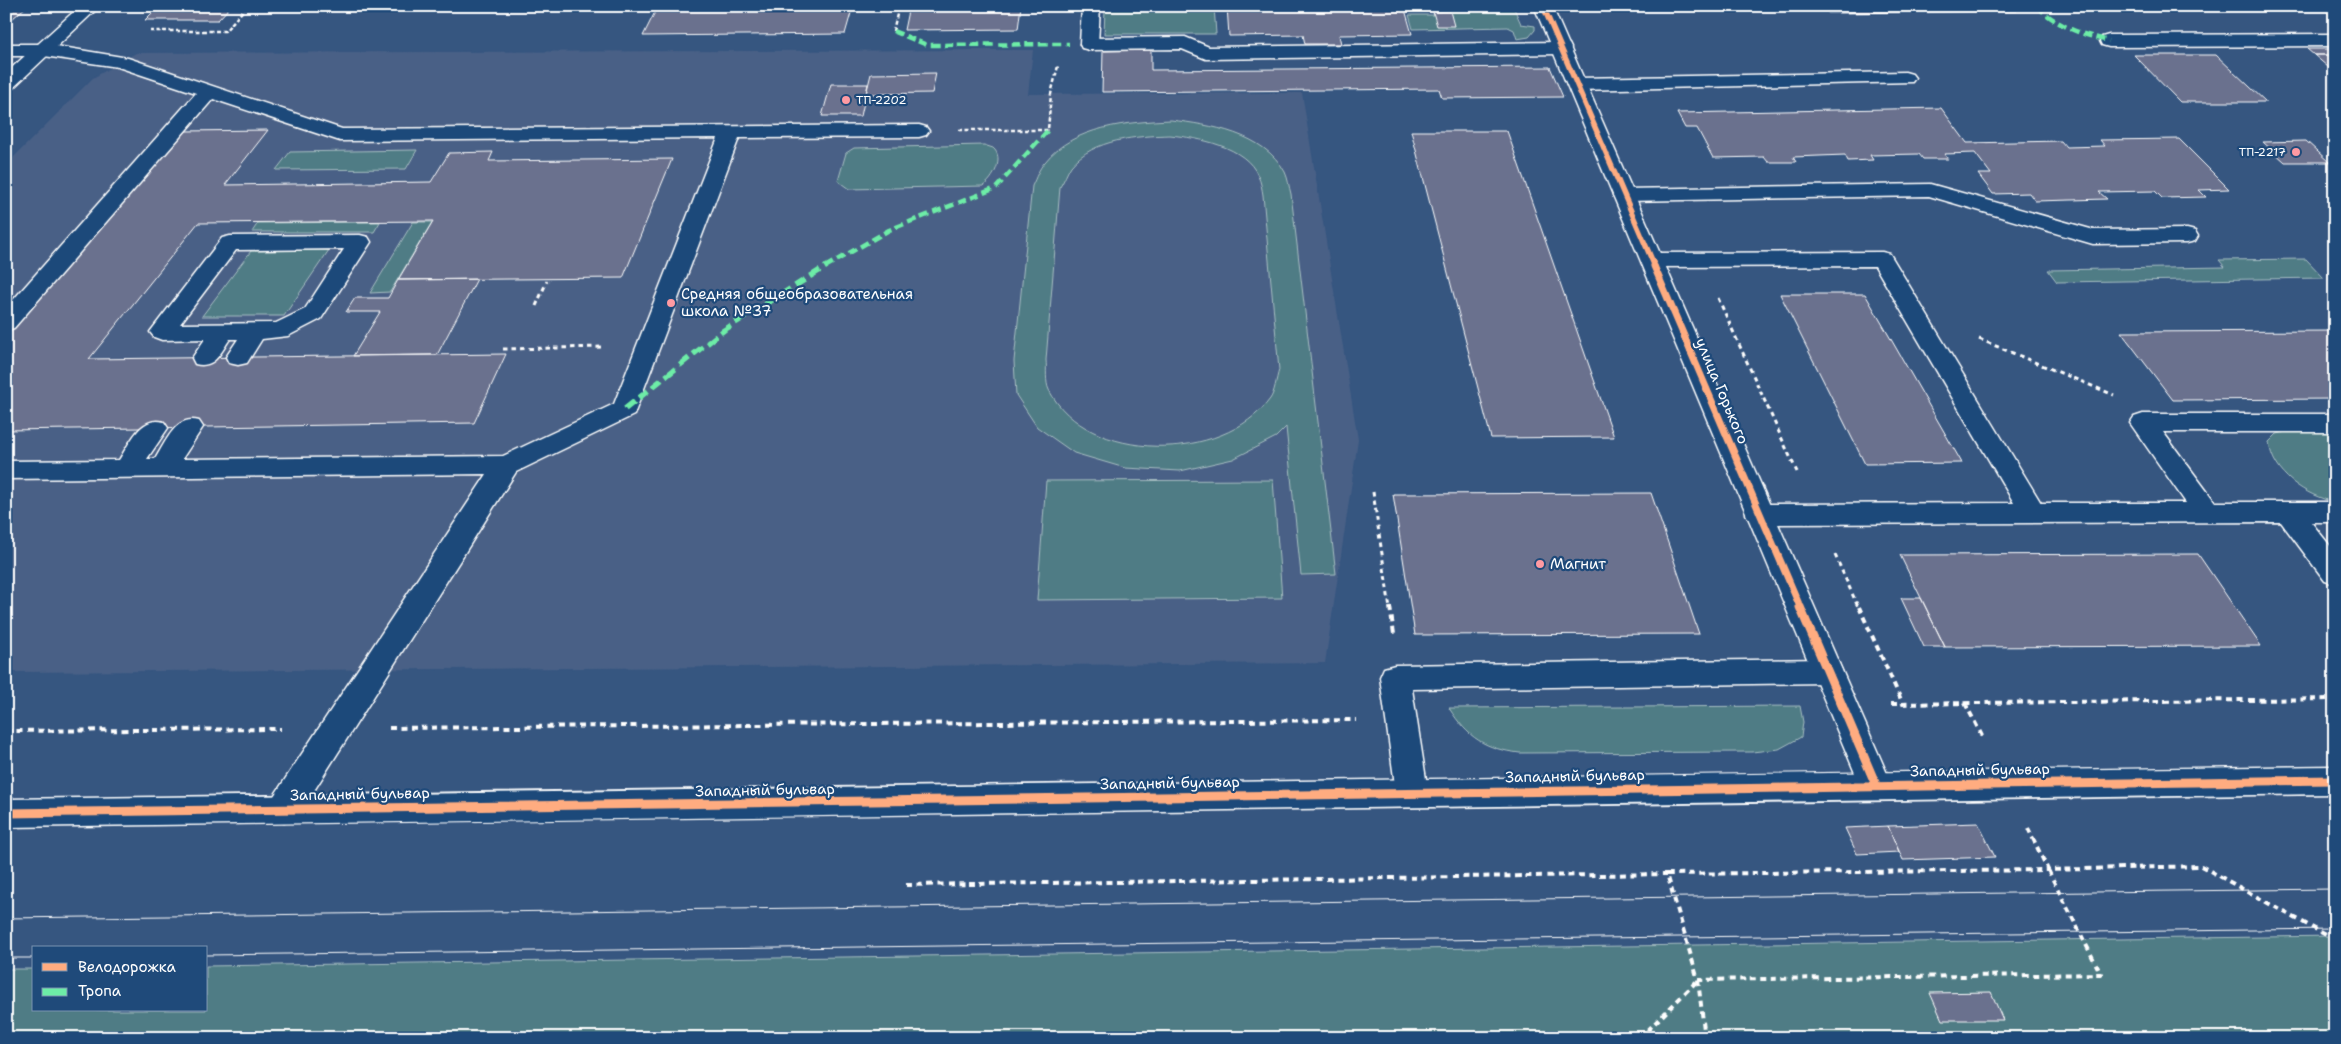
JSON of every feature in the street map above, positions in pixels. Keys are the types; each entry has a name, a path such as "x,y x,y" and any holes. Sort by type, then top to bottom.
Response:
{"street":[{"path":"6,84 91,6"},
{"name":"улица Горького","path":"1543,6 1876,785"},
{"path":"1091,8 1089,44 1185,43 1206,53 1562,48"},
{"path":"2109,40 2335,40"},
{"path":"6,50 44,50 121,62 340,135 919,131"},
{"path":"1577,84 1905,78"},
{"path":"6,323 209,91"},
{"path":"6,470 507,465 625,409 731,132"},
{"path":"1624,195 1930,190 2093,237 2188,236"},
{"path":"360,242 313,314 280,331 223,332 162,332 230,243 360,242"},
{"path":"1652,260 1882,259 2034,514"},
{"path":"238,357 255,331"},
{"path":"204,358 223,332"},
{"path":"2206,512 2143,424 2335,423"},
{"path":"162,469 190,427"},
{"path":"126,469 155,428"},
{"path":"284,809 507,465"},
{"path":"2288,512 2335,573"},
{"path":"1760,514 2335,512"},
{"path":"1412,792 1395,677 1827,671"},
{"name":"Западный бульвар","path":"6,813 875,802 1876,785 2335,780"}],"path":[{"path":"148,31 225,31 247,6"},
{"path":"893,31 899,6"},
{"path":"919,131 1048,130 1057,69 1091,8"},
{"path":"1701,260 1903,704"},
{"path":"536,306 547,281"},
{"path":"1914,312 2184,424"},
{"path":"503,349 649,346"},
{"path":"1373,492 1400,676"},
{"path":"1841,704 2335,699"},
{"path":"1640,1038 1698,980 2101,974 1965,703"},
{"path":"6,731 1400,719"},
{"path":"906,885 2048,870 2201,866 2335,940"},
{"path":"1667,874 1698,980 1704,1038"}],"shaded area":[{"name":"Средняя общеобразовательная школа №37","path":"1033,50 1028,94 1302,93 1358,440 1325,663 6,672 6,165 93,78 136,53"}],"green space":[{"path":"1109,6 1214,6 1216,34 1104,34 1105,10"},
{"path":"1431,6 1513,6 1521,24 1535,26 1535,30 1529,37 1517,39 1514,30 1508,27 1413,29 1409,15 1434,15"},
{"path":"1171,120 1219,128 1250,140 1264,148 1276,159 1286,174 1291,194 1336,574 1301,575 1286,427 1276,437 1233,459 1180,471 1125,468 1074,453 1037,427 1016,395 1014,361 1032,186 1039,170 1057,150 1086,133 1138,122","holes":["1181,136 1207,141 1232,151 1243,157 1252,166 1259,178 1263,195 1279,370 1270,399 1249,420 1221,435 1189,444 1156,446 1123,442 1093,432 1067,414 1048,387 1046,360 1060,187 1071,166 1091,150 1130,138"]},
{"path":"984,145 993,148 998,157 998,163 994,174 983,186 849,189 838,181 846,153 854,148"},
{"path":"417,150 406,169 276,170 290,152"},
{"path":"380,222 374,232 252,232 258,223"},
{"path":"413,222 432,222 390,292 370,293"},
{"path":"329,250 284,316 202,316 251,251"},
{"path":"2306,259 2324,278 2057,282 2048,270 2225,267 2219,260"},
{"path":"2291,431 2335,431 2335,502 2313,495 2302,489 2292,482 2276,464 2269,442 2277,434"},
{"path":"1273,480 1282,598 1037,600 1046,481"},
{"path":"1800,706 1803,722 1801,737 1779,749 1752,752 1520,753 1497,749 1479,740 1463,727 1449,708"},
{"path":"2335,936 2335,1038 6,1038 6,969 32,969 32,1012 208,1012 208,966"}],"building":[{"path":"6,6 27,6 12,19 6,19"},
{"path":"159,6 231,6 218,20 145,20"},
{"path":"658,6 853,6 845,34 643,36"},
{"path":"909,6 1021,6 1018,29 904,30"},
{"path":"1227,6 1404,6 1412,34 1339,35 1341,44 1305,44 1303,35 1229,36"},
{"path":"1616,6 1724,6 1726,10 1618,10"},
{"path":"1823,6 2012,6 2017,11 1828,13"},
{"path":"2079,6 2267,6 2268,7 2081,8"},
{"path":"1450,11 1454,26 1437,26 1433,12"},
{"path":"2307,49 2335,49 2335,55 2314,55"},
{"path":"1151,50 1151,70 1550,67 1563,97 1442,98 1439,89 1102,92 1103,51"},
{"path":"2134,55 2216,55 2266,102 2180,102"},
{"path":"2314,55 2335,55 2335,73"},
{"path":"936,73 932,93 866,94 871,74"},
{"name":"ТП-2202","path":"831,84 868,84 861,116 822,116"},
{"path":"1941,108 1967,143 2061,141 2066,147 2105,146 2100,140 2179,139 2229,189 2199,190 2206,197 2162,198 2155,191 2099,192 2107,199 2035,201 2029,193 1993,194 1978,174 1991,174 1975,153 1944,154 1948,159 1923,159 1919,154 1870,155 1873,160 1848,161 1845,155 1793,157 1796,162 1768,162 1764,157 1713,158 1697,128 1685,128 1677,113"},
{"path":"268,130 225,185 431,182 449,153 493,152 489,161 672,159 623,278 398,280 433,221 198,223 89,359 506,354 474,423 6,430 6,337 185,131"},
{"path":"1411,131 1507,131 1614,437 1491,438"},
{"name":"ТП-2217","path":"2306,141 2329,162 2285,162 2263,142"},
{"path":"477,279 437,355 353,356 380,312 346,312 355,298 388,298 398,280"},
{"path":"1780,294 1865,294 1962,463 1865,464"},
{"path":"2335,331 2335,399 2173,400 2121,332"},
{"name":"Магнит","path":"1651,493 1699,634 1415,635 1393,494"},
{"path":"2198,554 2261,646 1945,647 1900,555"},
{"path":"1901,598 1921,598 1945,647 1924,647"},
{"path":"1978,823 1995,857 1903,860 1888,826"},
{"path":"1888,826 1899,852 1857,854 1845,828"},
{"path":"1991,992 2003,1020 1942,1020 1930,993"}],"tram line":[{"path":"6,918 2335,889"},
{"path":"208,955 2335,929"},
{"path":"6,958 32,958"}],"marked path":[{"path":"2037,6 2053,21 2070,30 2109,41"},
{"path":"2323,6 2335,11"},
{"path":"893,31 927,45 1069,44"},
{"path":"625,409 724,330 826,267 889,230 996,188 1048,130"}],"cycle path":[{"path":"1543,6 1876,785"},
{"path":"6,813 865,803 1484,791 2335,780"}],"place":[{"name":"ТП-2202","path":"846,100"},
{"name":"ТП-2217","path":"2296,152"},
{"name":"Средняя общеобразовательная школа №37","path":"671,303"},
{"name":"Магнит","path":"1540,564"}]}
